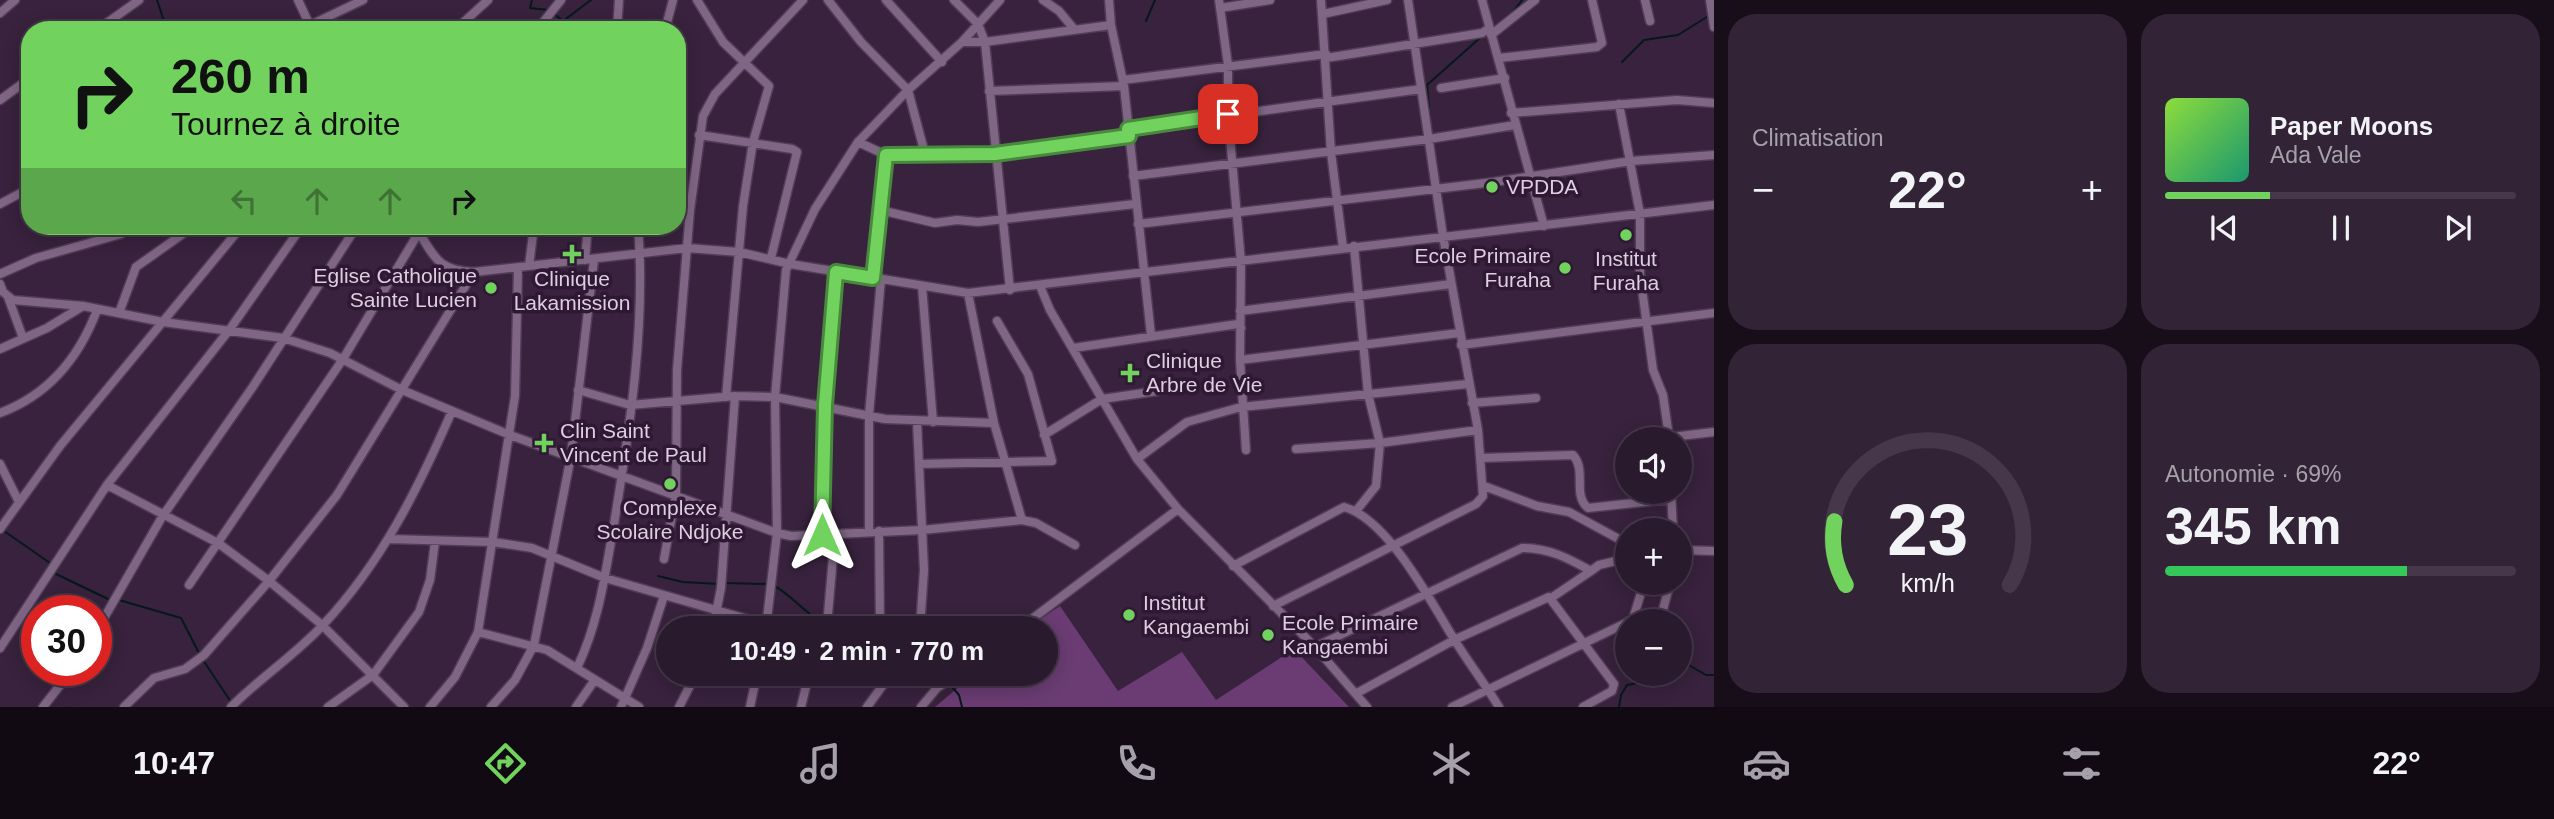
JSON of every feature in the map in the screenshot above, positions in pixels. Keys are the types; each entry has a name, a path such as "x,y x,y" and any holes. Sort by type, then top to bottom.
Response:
{"street":[{"path":"3,6 15,0"},
{"path":"110,21 139,0"},
{"path":"298,0 308,21"},
{"path":"323,21 363,0"},
{"path":"464,21 488,0"},
{"path":"545,21 561,0"},
{"path":"617,21 618,0"},
{"path":"667,21 673,0"},
{"path":"697,0 710,26 769,86 753,142 740,252 727,513 715,616"},
{"path":"664,559 676,494 676,402 687,248 699,135 706,105 803,0"},
{"path":"828,0 861,43 908,90 925,154"},
{"path":"886,0 942,61"},
{"path":"954,0 978,24 985,42 1010,290"},
{"path":"767,616 777,533 775,397 784,276 815,209 858,142 908,90 962,42 1000,0"},
{"path":"1043,0 1059,11 1074,29"},
{"path":"1110,0 1111,25 1123,83 1142,272 1152,335"},
{"path":"1246,450 1241,407 1241,262 1228,114 1228,65 1219,4 1270,0"},
{"path":"1321,0 1331,152 1343,248"},
{"path":"1323,14 1387,0"},
{"path":"1273,606 1476,504 1483,496 1478,429 1435,187 1408,0"},
{"path":"1482,0 1544,226"},
{"path":"989,91 1123,83 1228,65 1326,56 1490,32 1535,0"},
{"path":"1499,58 1597,47 1602,43 1602,36 1592,0"},
{"path":"1645,0 1650,21"},
{"path":"1710,0 1714,22"},
{"path":"962,42 985,42 1111,25"},
{"path":"1441,88 1505,78"},
{"path":"0,100 21,85"},
{"path":"858,142 886,155 995,154 1228,114 1421,89"},
{"path":"1511,113 1677,100 1714,103"},
{"path":"1619,104 1640,214 1640,274 1645,323 1653,370 1663,395 1668,427"},
{"path":"1133,176 1429,139 1515,125"},
{"path":"699,135 753,142 797,152 771,258"},
{"path":"869,531 869,415 880,210 886,155"},
{"path":"1138,224 1336,198 1494,183 1631,161 1714,155"},
{"path":"0,204 21,193"},
{"path":"880,210 935,223 957,220 1002,221 1135,204"},
{"path":"422,235 447,269 474,272 687,248 740,252 790,264 968,293 1714,205"},
{"path":"0,274 36,258 117,235"},
{"path":"119,313 136,267 181,235"},
{"path":"0,648 107,485 230,329 296,235"},
{"path":"112,605 163,517 351,235"},
{"path":"189,585 343,359 414,235"},
{"path":"529,266 533,235"},
{"path":"491,707 515,680 534,645 571,456 590,260 589,235"},
{"path":"577,668 598,618 623,475 638,325 639,235"},
{"path":"0,529 60,446 233,237"},
{"path":"1354,246 1368,394 1380,443 1376,486 1356,511"},
{"path":"430,707 455,677 478,632 510,435 518,363 518,268"},
{"path":"124,707 154,678 186,668 201,657 269,581 337,495 474,272"},
{"path":"822,535 825,405 836,272"},
{"path":"0,284 23,338"},
{"path":"1240,311 1451,284"},
{"path":"922,286 933,422"},
{"path":"1040,286 1137,459 1178,509 1315,647 1367,707"},
{"path":"968,293 994,423 1021,520"},
{"path":"8,298 83,306 163,322 283,338 343,359 402,390 510,435 777,533 822,535 922,530 1021,520 1036,523 1074,545"},
{"path":"0,349 83,306"},
{"path":"0,413 20,405 47,388 89,330 97,310"},
{"path":"1461,345 1714,313"},
{"path":"919,464 1052,461 1028,374 998,321"},
{"path":"1073,348 1238,324 1241,328"},
{"path":"1240,360 1459,332"},
{"path":"1137,459 1187,422 1241,407 1468,384"},
{"path":"1044,435 1102,398 1192,386"},
{"path":"578,390 630,405 731,396 775,397 917,422 994,423"},
{"path":"1472,403 1536,398"},
{"path":"233,705 322,625 365,575 389,539 427,467 452,411"},
{"path":"917,422 924,600 922,616"},
{"path":"1296,449 1380,443 1478,429"},
{"path":"1692,435 1714,432"},
{"path":"1481,458 1566,453 1573,455 1580,468 1582,501 1588,508 1615,504"},
{"path":"0,464 19,502"},
{"path":"107,485 163,517 218,543 269,581 322,625 404,707"},
{"path":"1484,486 1537,506 1569,512 1615,537"},
{"path":"1233,566 1344,507 1356,511 1392,546 1426,592 1499,707"},
{"path":"1036,616 1178,509"},
{"path":"879,531 880,616"},
{"path":"828,614 835,534"},
{"path":"389,539 493,542 531,548 605,578 733,616"},
{"path":"328,707 373,675 423,604 435,542"},
{"path":"1315,647 1522,548 1538,548 1562,555 1591,571"},
{"path":"1692,550 1714,551"},
{"path":"1357,693 1454,640 1551,598 1599,565 1615,561"},
{"path":"623,703 656,625 664,596"},
{"path":"1551,598 1582,644 1614,684 1612,691 1583,707"},
{"path":"1452,707 1615,628"},
{"path":"478,632 534,645 557,654 623,703 639,707"},
{"path":"576,707 594,681"},
{"path":"43,707 59,686"},
{"path":"679,707 690,686"},
{"path":"750,707 754,686"},
{"path":"802,707 806,686"},
{"path":"867,707 882,686"},
{"path":"921,707 943,686"}],"shaded area":[{"path":"1060,606 1118,691 1182,652 1216,700 1294,649 1349,707 935,707 960,686 1058,686 1058,616 1045,616"}],"waterway":[{"path":"157,0 164,21"},
{"path":"532,0 530,8 548,10"},
{"path":"553,13 563,21 591,0"},
{"path":"1146,21 1155,0"},
{"path":"1513,12 1522,0"},
{"path":"1622,62 1644,40 1678,35 1710,15"},
{"path":"1430,122 1427,85 1481,37"},
{"path":"4,531 50,563"},
{"path":"56,574 100,595"},
{"path":"658,576 683,582 719,584"},
{"path":"725,583 768,584"},
{"path":"773,585 813,616"},
{"path":"119,600 181,618 200,655"},
{"path":"203,660 231,702"},
{"path":"1692,667 1706,675 1714,675"},
{"path":"951,686 959,695 962,707"},
{"path":"1619,707 1621,695 1626,686"}],"place":[{"name":"VPDDA","path":"1492,187"},
{"name":"Institut Furaha","path":"1626,235"},
{"name":"Clinique Lakamission","path":"572,254"},
{"name":"Ecole Primaire Furaha","path":"1565,268"},
{"name":"Eglise Catholique Sainte Lucien","path":"491,288"},
{"name":"Clinique Arbre de Vie","path":"1130,373"},
{"name":"Clin Saint Vincent de Paul","path":"544,443"},
{"name":"Complexe Scolaire Ndjoke","path":"670,484"},
{"name":"Institut Kangaembi","path":"1129,615"},
{"name":"Ecole Primaire Kangaembi","path":"1268,635"}],"route":[{"path":"822,535 825,405 836,272 873,278 886,155 995,154 1129,136 1128,129 1228,114"}]}
